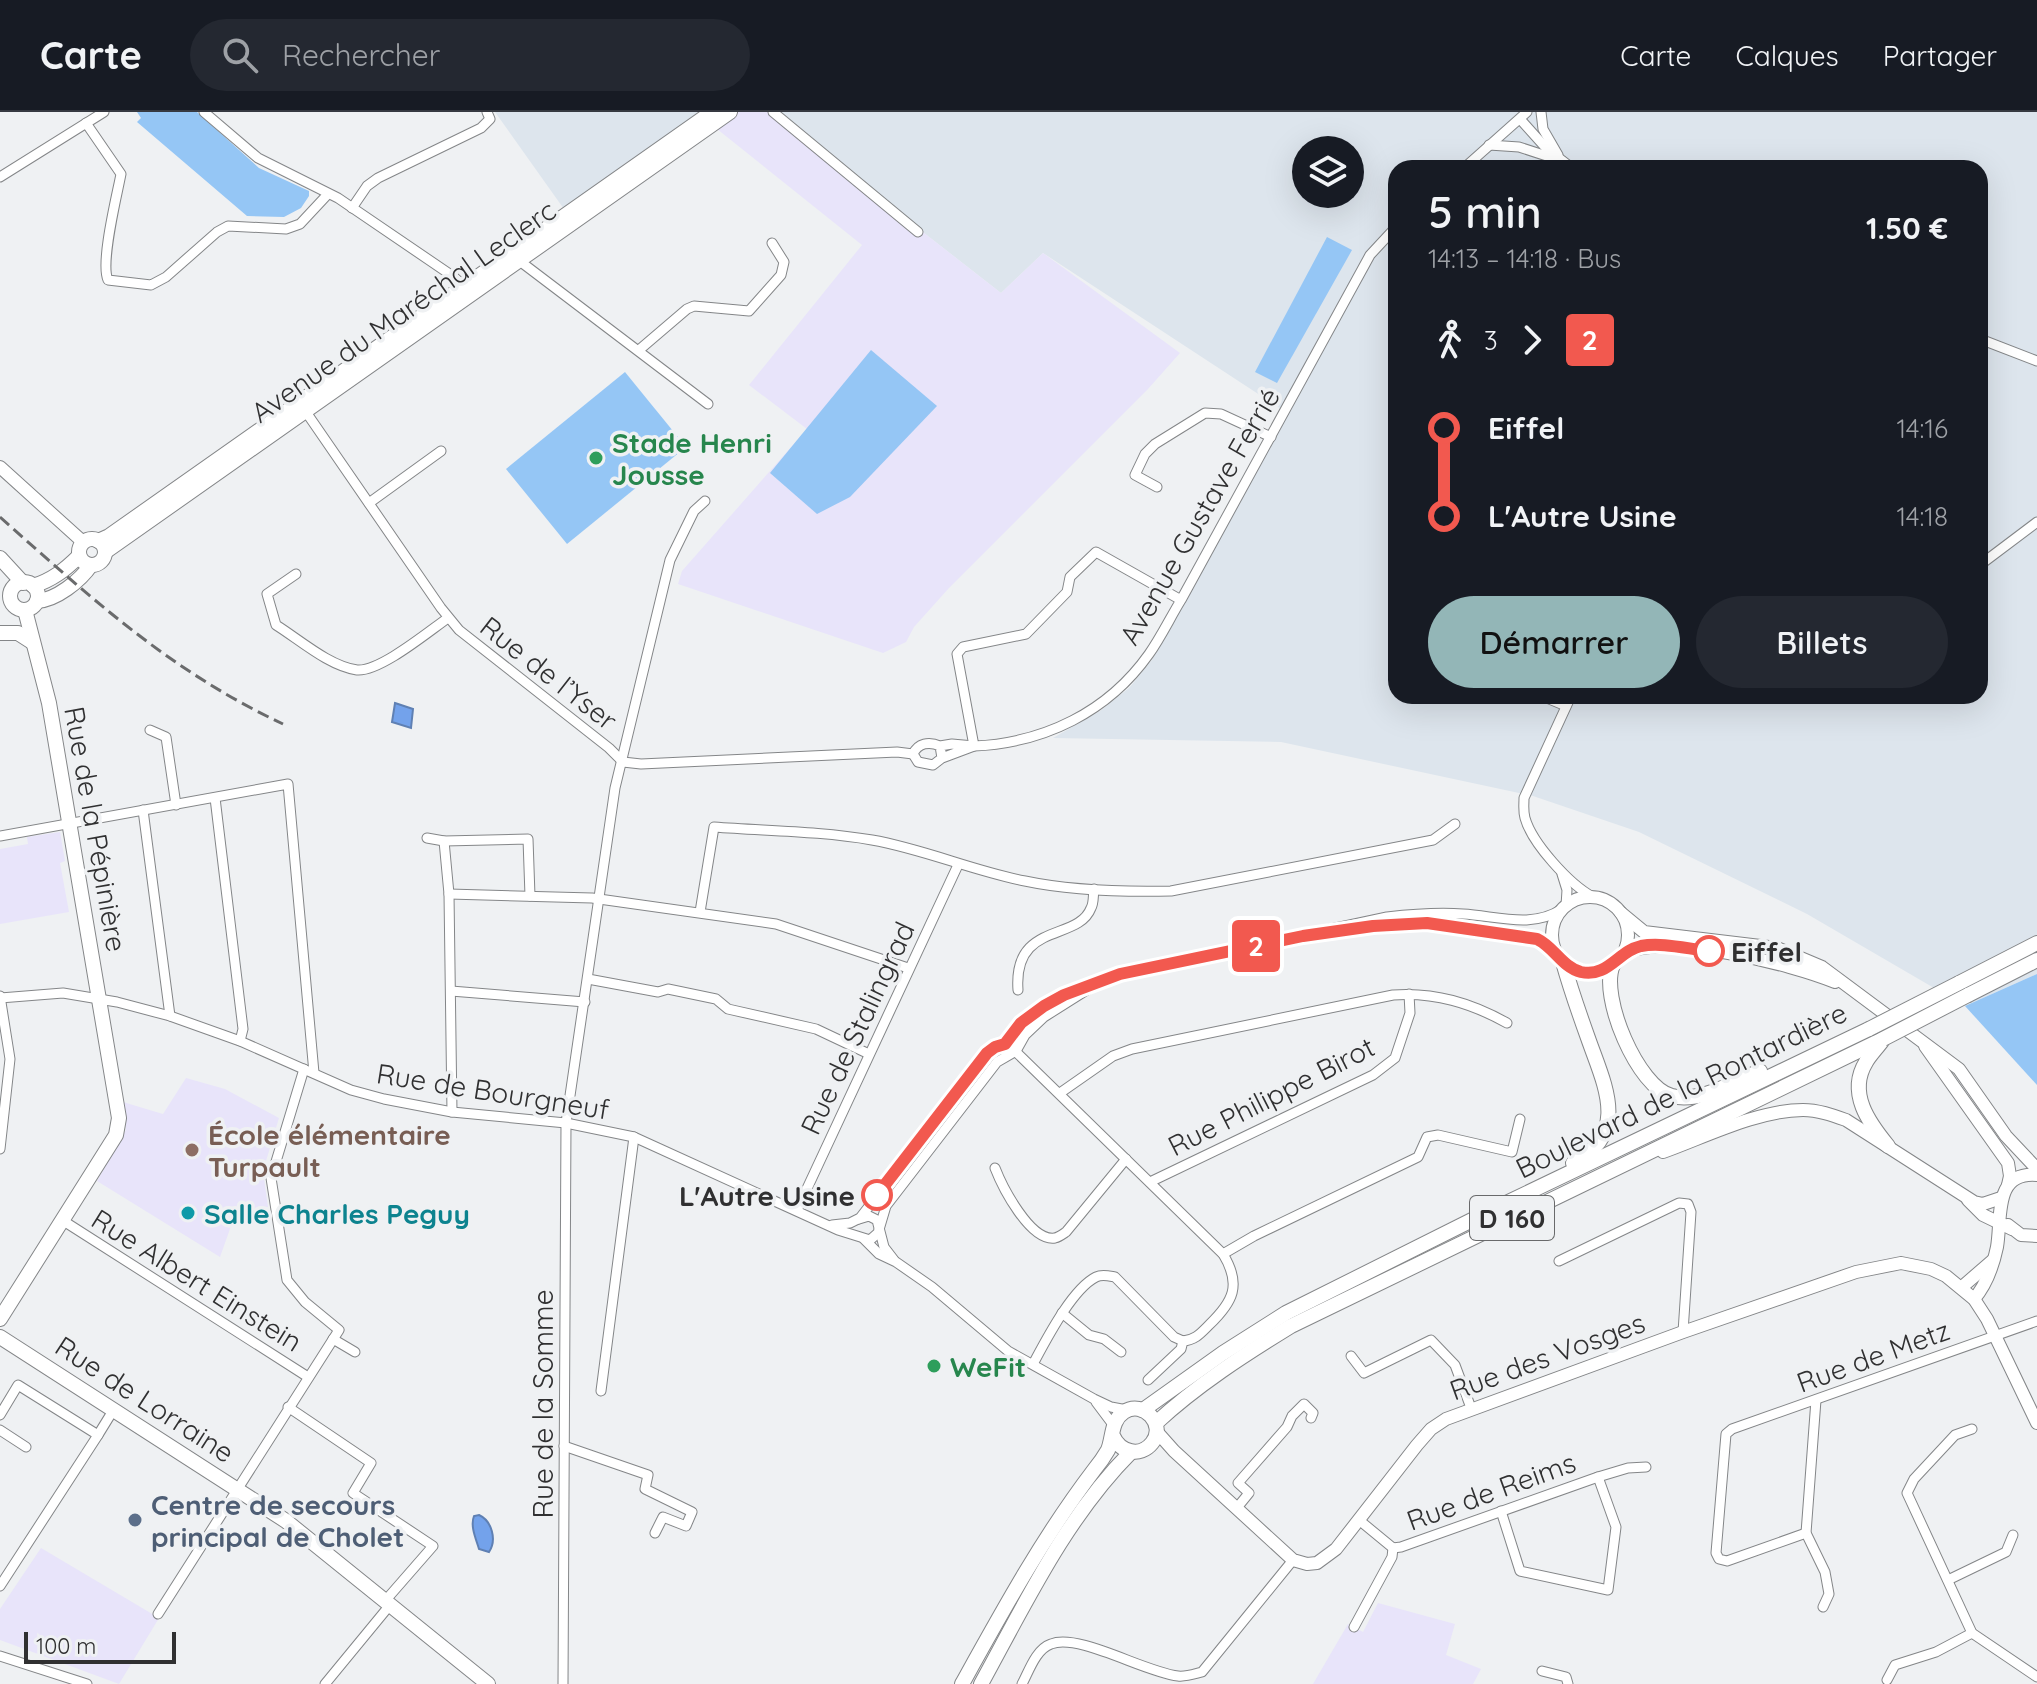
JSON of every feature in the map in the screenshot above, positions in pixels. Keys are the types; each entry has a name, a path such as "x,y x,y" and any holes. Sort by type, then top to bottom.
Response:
{"main road":[{"name":"Avenue du Maréchal Leclerc","path":"24,598 306,412 712,112"},
{"name":"Avenue du Maréchal Leclerc","path":"515,257 729,112"},
{"name":"Avenue du Maréchal Leclerc","path":"91,551 312,393 465,293"},
{"path":"0,558 24,598"},
{"path":"0,572 24,598"},
{"path":"0,612 24,598"},
{"path":"0,632 24,598"},
{"name":"Rue de la Pépinière","path":"24,598 32,642 41,667"},
{"name":"Rue de la Pépinière","path":"0,1319 116,1135 119,1118 41,667 40,637 24,598"},
{"path":"0,632 18,633 32,642"},
{"name":"Boulevard de la Rontardière","path":"1157,1428 1177,1404 1230,1364 1291,1326 1883,1039 2037,943"},
{"path":"1500,1206 1528,1186 1582,1158 1597,1143 1607,1125 1610,1106 1607,1087 1560,957"},
{"path":"1618,959 1609,973 1610,990 1636,1064 1652,1084 1670,1096 1693,1098 1793,1057 1821,1051"},
{"name":"Boulevard de la Rontardière","path":"1143,1410 1286,1313 1821,1051 2037,960"},
{"path":"1883,1039 1864,1064 1859,1095 1869,1123 1888,1146"},
{"name":"Rue de Lorraine","path":"0,1337 286,1521 488,1684"},
{"path":"962,1684 1056,1520 1106,1454 1114,1431 1121,1414 1127,1410 1143,1410 1157,1428 1149,1447 1144,1451 1131,1452 1122,1448 1114,1431"},
{"path":"981,1684 1068,1530 1113,1469 1131,1452"}],"street":[{"path":"0,177 104,112"},
{"path":"204,112 258,158 352,208 465,293"},
{"path":"352,208 367,186 378,178 481,128 490,119 487,112"},
{"path":"773,112 918,232"},
{"path":"1541,112 1543,129 1561,160"},
{"path":"1473,160 1524,115 1561,160"},
{"path":"86,123 121,174 109,240 105,274 108,280 151,285 166,277 228,226 237,224 286,229 300,224 328,194"},
{"path":"1489,145 1519,147 1559,160"},
{"name":"Avenue Gustave Ferrié","path":"940,746 974,746 1029,739 1048,733 1108,699 1149,653 1370,255 1388,236"},
{"path":"639,350 694,306 749,311 781,275 784,262 772,243"},
{"path":"515,257 708,404"},
{"path":"1988,342 2037,361"},
{"path":"306,412 312,393"},
{"name":"Rue de l’Yser","path":"306,412 448,618 623,762 615,788 566,1123"},
{"path":"1157,487 1135,475 1145,454 1205,413 1221,414 1271,437"},
{"path":"369,503 441,451"},
{"path":"0,467 91,551"},
{"path":"705,501 694,511 670,560 623,762 641,764 897,752 913,754"},
{"path":"1988,559 2037,522"},
{"path":"974,746 957,654 963,647 1026,634 1067,592 1070,577 1096,552 1181,600"},
{"path":"296,574 267,594 276,625 343,666 360,671 375,667 448,618"},
{"path":"1561,704 1566,706 1524,798 1523,812 1529,829 1576,887 1604,900 1636,927 1652,933 1777,948 1822,967 1959,1069 2006,1136 2037,1169"},
{"path":"150,730 166,737 176,805"},
{"path":"921,744 940,746 942,758 933,765 924,765 915,760 913,754 921,744"},
{"name":"Avenue Gustave Ferrié","path":"942,758 974,746"},
{"path":"0,836 288,784 314,1073"},
{"path":"215,798 243,1029 240,1041"},
{"path":"143,810 170,1016"},
{"path":"700,912 714,827 871,840 923,851 958,865 1027,882 1094,889 1171,891 1433,840 1455,824"},
{"path":"427,838 444,841 528,839 530,896"},
{"path":"444,841 449,894 452,1112"},
{"name":"Rue de Stalingrad","path":"797,1210 958,865"},
{"path":"1560,957 1552,930 1564,907 1565,880 1561,871"},
{"path":"1018,990 1017,972 1027,950 1043,938 1078,922 1091,910 1094,889"},
{"path":"449,894 599,899 776,924 908,968"},
{"path":"1033,1364 1062,1313 1096,1277 1115,1277 1174,1337 1183,1341 1193,1340 1225,1309 1231,1300 1233,1275 1223,1254 1016,1049 1006,1049 1007,1042 1021,1023 1064,995 1120,974 1387,917 1422,913 1531,921 1551,917 1581,898 1593,897"},
{"path":"1618,959 1628,933 1621,913"},
{"path":"1303,936 1427,923 1537,939 1582,972 1593,973 1651,945 1772,961 1817,974 1857,991"},
{"path":"588,979 658,992 668,989 716,999 728,1009 816,1029 869,1054"},
{"path":"1007,1042 987,1053 860,1218 855,1227 862,1238 875,1237 886,1206 989,1071 1016,1049 1044,1017 1101,981"},
{"path":"451,991 585,1002"},
{"name":"Rue de Bourgneuf","path":"0,997 63,993 99,999 170,1016 240,1041 351,1090 384,1099 452,1112 566,1123 634,1137 862,1238 879,1254 932,1287 1008,1351 1094,1399 1127,1410"},
{"path":"1060,1093 1113,1056 1132,1049 1307,1011 1409,994 1426,994 1477,1006 1507,1023"},
{"name":"Rue Philippe Birot","path":"1150,1182 1373,1075 1395,1058 1410,1013 1409,994"},
{"path":"0,997 10,1059 0,1149"},
{"path":"1921,1040 2008,1163 2010,1176 2001,1202 1994,1257 1987,1280 1974,1299"},
{"path":"304,1069 271,1178 287,1280 355,1352"},
{"path":"1625,1163 1782,1112 1805,1110 1828,1113 1846,1120 1888,1146 1966,1198 1983,1215 2016,1232 2037,1236"},
{"path":"1223,1254 1418,1157 1427,1137 1438,1135 1512,1152 1520,1119"},
{"name":"Rue de la Somme","path":"563,1684 566,1123"},
{"path":"601,1391 634,1137"},
{"path":"995,1168 1006,1194 1020,1214 1045,1237 1054,1238 1066,1232 1126,1159"},
{"path":"2008,1185 2023,1175 2037,1175"},
{"path":"1966,1198 1983,1204 2001,1202"},
{"path":"2001,1202 2006,1223 2016,1232"},
{"path":"1559,1261 1679,1203 1688,1204 1691,1212 1683,1332"},
{"path":"829,1225 873,1217 880,1228 884,1247 896,1262"},
{"name":"Rue Albert Einstein","path":"62,1220 308,1377"},
{"path":"1962,1287 2016,1232"},
{"name":"Rue des Vosges","path":"1293,1560 1307,1564 1327,1558 1431,1429 1471,1408 1883,1265 1901,1263 1931,1269 1962,1287 1974,1299 2037,1423"},
{"path":"1062,1313 1089,1335 1104,1339 1121,1352"},
{"name":"Rue de Metz","path":"1806,1533 1727,1561 1719,1559 1716,1553 1726,1434 1732,1429 2037,1321"},
{"path":"158,1614 336,1334"},
{"path":"1351,1356 1364,1373 1431,1340 1455,1365 1471,1408"},
{"path":"1148,1380 1181,1349 1183,1341"},
{"path":"0,1415 18,1385 98,1435"},
{"name":"Rue de Bourgneuf","path":"1094,1399 1114,1431"},
{"path":"1816,1400 1806,1533 1825,1572 1829,1594 1823,1607"},
{"path":"1236,1509 1249,1493 1238,1483 1287,1427 1292,1416 1304,1404 1313,1413 1311,1418"},
{"path":"288,1407 371,1463 353,1493 433,1546 325,1684"},
{"path":"0,1586 114,1409"},
{"path":"1022,1684 1040,1652 1050,1644 1071,1641 1160,1673 1182,1677 1202,1672 1293,1560 1174,1451 1157,1428"},
{"path":"1972,1429 1955,1435 1914,1479 1907,1493 1972,1633 2037,1677"},
{"path":"0,1430 26,1447"},
{"path":"564,1446 648,1475 645,1489 692,1512 686,1526 663,1517 655,1533"},
{"path":"1149,1447 1174,1451"},
{"name":"Rue de Reims","path":"1359,1520 1393,1548 1598,1477 1628,1468 1646,1467"},
{"path":"1501,1511 1520,1571 1608,1590 1616,1527 1598,1477"},
{"path":"1948,1580 2006,1552 2013,1535"},
{"path":"1354,1627 1392,1557 1393,1548"},
{"path":"1887,1680 1895,1665 1936,1652 1972,1633"},
{"path":"0,1656 87,1684"},
{"path":"1542,1671 1566,1677 1568,1684"}],"shaded area":[{"path":"137,112 197,112 259,168 309,191 309,196 301,208 284,217 247,216 137,122 141,118"},
{"path":"495,112 725,112 576,226"},
{"path":"730,112 769,112 1001,293 1043,253 1180,353 1148,389 949,588 914,627 906,642 883,653 678,584 682,571 807,429 749,385 862,245 712,125"},
{"path":"769,112 2037,112 2037,974 1965,1006 1807,914 1639,832 1533,796 1281,742 1053,738 1100,711 1129,688 1152,660 1281,409 1043,253 1001,293"},
{"path":"1327,237 1352,250 1277,383 1255,372"},
{"path":"871,350 937,406 850,497 817,514 770,473"},
{"name":"Stade Henri Jousse","path":"625,372 686,447 567,544 506,469"},
{"path":"395,703 413,709 411,728 392,722"},
{"path":"60,832 65,861 60,863 69,912 0,924 0,849 28,844 27,837"},
{"path":"2037,974 2037,1085 1965,1006"},
{"name":"École élémentaire Turpault","path":"186,1078 225,1089 279,1118 263,1171 268,1207 236,1212 220,1257 97,1181 126,1130 123,1102 163,1114"},
{"path":"479,1515 492,1531 493,1542 489,1552 479,1549 474,1532 474,1516"},
{"path":"41,1548 159,1618 119,1684 0,1640 0,1609"},
{"path":"1378,1603 1455,1624 1446,1655 1481,1669 1473,1684 1313,1684 1348,1624 1363,1632"}],"railway":[{"path":"0,517 100,604 168,657 204,681 283,724"}],"bus line":[{"name":"2","path":"877,1195 987,1053 1005,1044 1021,1023 1044,1006 1120,974 1303,936 1408,922 1537,939 1547,944 1563,962 1582,972 1603,970 1623,954 1641,946 1709,951"}],"place":[{"name":"Stade Henri Jousse","path":"596,458"},
{"name":"Eiffel","path":"1709,951"},
{"name":"École élémentaire Turpault","path":"192,1150"},
{"name":"L'Autre Usine","path":"877,1195"},
{"name":"Salle Charles Peguy","path":"188,1213"},
{"name":"WeFit","path":"934,1366"},
{"name":"Centre de secours principal de Cholet","path":"135,1520"}]}
